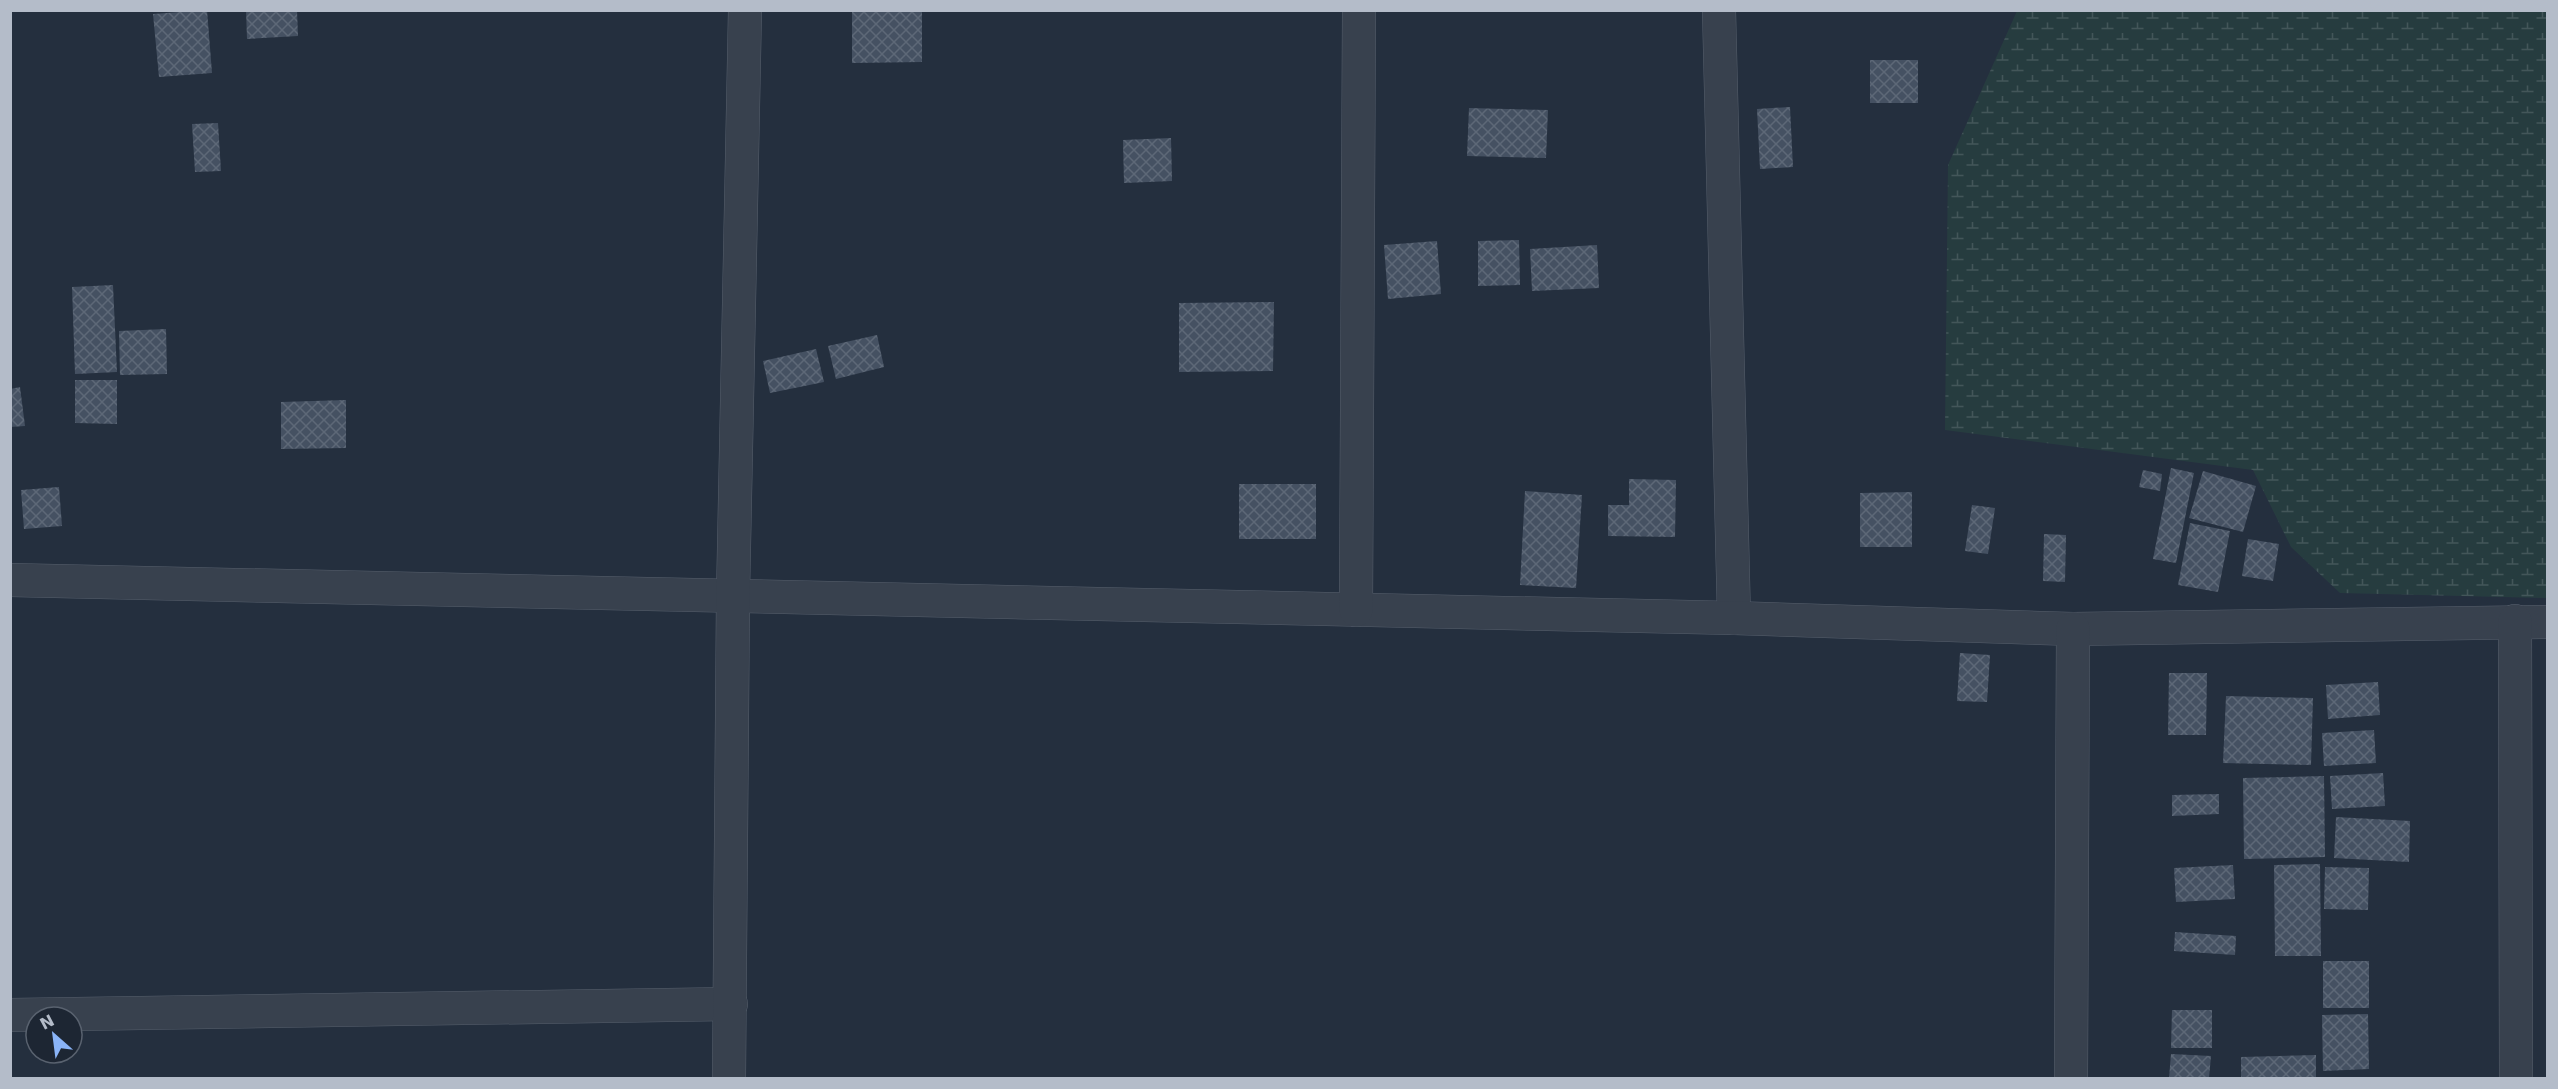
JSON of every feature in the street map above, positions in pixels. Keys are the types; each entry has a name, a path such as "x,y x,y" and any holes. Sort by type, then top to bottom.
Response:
{"street":[{"path":"729,1078 733,596 745,10"},
{"path":"1356,610 1359,10"},
{"path":"1719,10 1734,618"},
{"path":"10,580 1734,618 2073,629 2547,622"},
{"path":"2515,621 2516,1078"},
{"path":"2071,1078 2073,629"},
{"path":"10,1016 731,1004"}],"green space":[{"path":"2017,11 2547,11 2547,598 2340,593 2291,547 2253,470 1945,430 1948,165"}],"building":[{"path":"207,10 212,73 159,77 153,14"},
{"path":"246,10 297,10 298,36 247,39"},
{"path":"922,10 922,62 852,63 852,11"},
{"path":"1870,60 1918,60 1918,103 1870,103"},
{"path":"1790,107 1793,167 1760,169 1757,109"},
{"path":"1469,108 1548,110 1546,158 1467,156"},
{"path":"218,123 221,171 195,172 192,124"},
{"path":"1171,138 1172,181 1124,183 1123,140"},
{"path":"1519,240 1520,285 1478,286 1478,241"},
{"path":"1437,241 1441,294 1388,299 1384,245"},
{"path":"1597,245 1599,288 1532,291 1530,249"},
{"path":"113,285 117,372 75,374 72,287"},
{"path":"1274,302 1273,371 1179,372 1179,303"},
{"path":"166,329 167,374 120,375 119,331"},
{"path":"877,335 884,367 836,379 828,346"},
{"path":"816,349 824,382 770,393 763,361"},
{"path":"75,380 117,380 117,424 75,423"},
{"path":"20,387 25,426 10,427 10,389"},
{"path":"346,400 346,448 281,449 281,402"},
{"path":"2171,468 2194,473 2176,563 2153,559"},
{"path":"2143,470 2162,474 2160,491 2139,487"},
{"path":"2203,471 2256,486 2243,532 2189,518"},
{"path":"1629,479 1676,480 1675,537 1608,536 1608,505 1629,505"},
{"path":"1239,484 1316,484 1316,539 1239,539"},
{"path":"59,487 62,526 24,529 21,490"},
{"path":"1525,491 1582,495 1576,588 1520,585"},
{"path":"1912,492 1912,547 1860,547 1860,493"},
{"path":"1972,505 1995,508 1988,554 1965,551"},
{"path":"2190,523 2230,531 2218,592 2178,585"},
{"path":"2044,534 2066,535 2065,582 2043,581"},
{"path":"2248,539 2279,544 2273,581 2242,576"},
{"path":"1960,653 1990,655 1987,702 1957,701"},
{"path":"2169,673 2207,673 2206,735 2168,735"},
{"path":"2378,682 2380,715 2328,719 2326,685"},
{"path":"2226,696 2313,698 2311,765 2223,763"},
{"path":"2374,730 2376,763 2324,766 2322,733"},
{"path":"2383,773 2385,806 2332,809 2330,776"},
{"path":"2324,776 2325,857 2244,859 2243,778"},
{"path":"2219,794 2219,814 2172,816 2172,795"},
{"path":"2336,817 2410,821 2409,862 2334,858"},
{"path":"2320,864 2321,956 2275,956 2274,865"},
{"path":"2233,865 2235,899 2176,902 2174,868"},
{"path":"2325,867 2369,868 2368,910 2324,909"},
{"path":"2175,932 2236,936 2235,955 2174,951"},
{"path":"2323,961 2369,961 2369,1008 2323,1008"},
{"path":"2172,1010 2212,1010 2212,1048 2171,1048"},
{"path":"2368,1014 2369,1069 2323,1071 2322,1015"},
{"path":"2171,1054 2211,1056 2209,1078 2169,1078"},
{"path":"2316,1055 2316,1078 2241,1078 2241,1057"}]}
